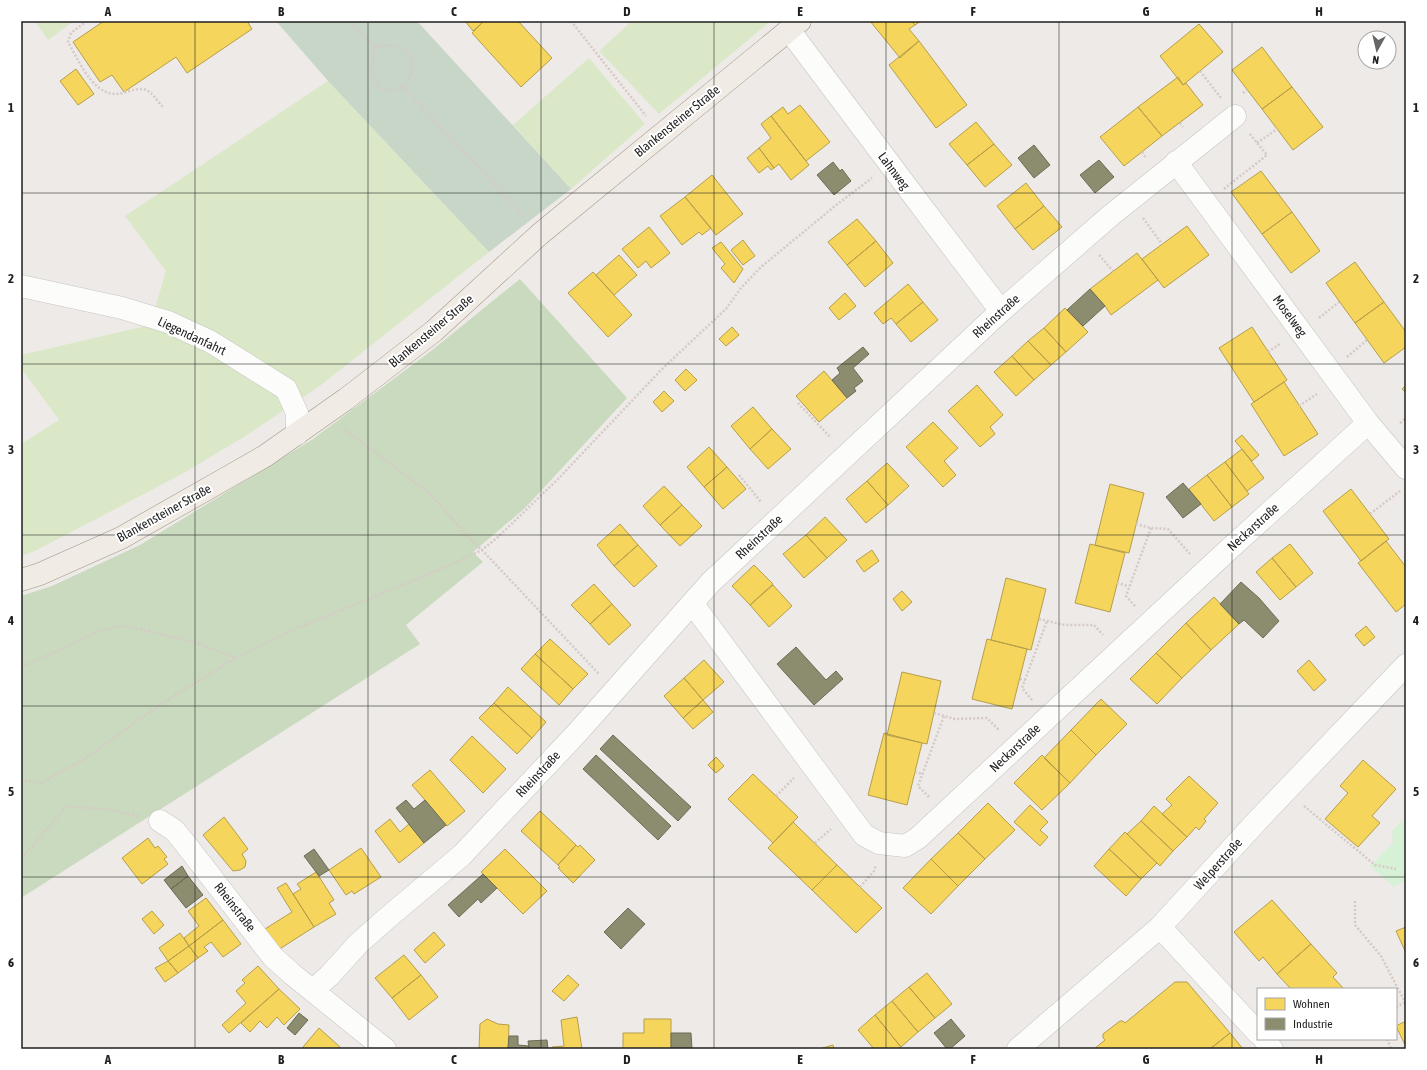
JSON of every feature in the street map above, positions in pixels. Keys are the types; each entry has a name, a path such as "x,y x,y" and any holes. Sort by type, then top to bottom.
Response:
{"main road":[{"name":"Blankensteiner Straße","path":"21,580 40,574 121,538 265,456 323,416 434,332 540,234 795,25"}],"street":[{"name":"Lahnweg","path":"795,25 890,165 1001,311"},
{"name":"Rheinstraße","path":"313,990 329,976 358,944 462,855 577,733 711,582 1001,311 1130,200 1235,116"},
{"name":"Moselweg","path":"1176,162 1368,423 1406,468"},
{"name":"Liegendanfahrt","path":"21,286 122,308 168,322 212,342 286,389 297,413 297,434"},
{"name":"Neckarstraße","path":"692,603 864,834 879,843 905,846 918,838 1205,571 1368,423"},
{"name":"Welperstraße","path":"1018,1049 1160,927 1285,791 1406,665"},
{"name":"Rheinstraße","path":"160,821 174,830 184,842 273,957 385,1049"},
{"path":"1160,927 1257,1032"},
{"path":"1265,1040 1272,1049"}],"path":[{"path":"87,21 71,33 68,42 88,77 104,91 118,95 141,89 147,90 163,107"},
{"path":"351,21 374,47 371,70 373,79 381,89 390,91 403,88 410,78 414,64 410,55 401,47 374,47"},
{"path":"571,21 635,101"},
{"path":"1200,70 1222,98"},
{"path":"403,88 540,234"},
{"path":"1206,202 1267,156 1257,143 1278,129"},
{"path":"21,780 41,783 86,758 158,706 235,658 293,630 441,569 482,550 498,537 559,478 662,369 726,309 741,288 761,267 835,206 890,165"},
{"path":"1130,200 1162,244"},
{"path":"798,403 846,456"},
{"path":"323,416 353,436 429,493 477,546 615,690"},
{"path":"739,475 776,521"},
{"path":"1370,514 1406,486"},
{"path":"1136,524 1151,528 1168,529 1205,571"},
{"path":"1133,605 1126,596 1151,528"},
{"path":"1117,583 1129,586"},
{"path":"1039,619 1064,626 1094,625 1102,634"},
{"path":"1030,698 1022,688 1047,621"},
{"path":"21,667 101,630 122,626 197,643 235,658"},
{"path":"1020,679 1025,680"},
{"path":"934,713 955,719 987,718 1016,747"},
{"path":"918,786 944,716"},
{"path":"915,772 923,774"},
{"path":"1285,791 1375,866 1396,869"},
{"path":"21,859 66,806 110,810 160,821"},
{"path":"1355,901 1355,925 1381,956 1406,1002 1397,1006"},
{"path":"1386,1040 1391,1049"}],"green space":[{"path":"35,21 74,21 48,40"},
{"path":"276,21 417,21 571,189 489,252 329,82"},
{"path":"632,21 771,21 659,114 599,51"},
{"path":"589,58 645,124 571,189 513,125"},
{"path":"328,81 489,252 321,385 247,435 182,474 35,551 21,556 21,444 59,420 21,368 21,355 150,325 166,271 125,216"},
{"path":"520,279 627,398 525,508 473,552 483,562 406,625 420,644 21,898 21,596 52,586 140,545 313,439 431,351"},
{"path":"1406,817 1406,880 1394,887 1370,866 1393,843 1392,831"}],"building: Wohnen":[{"path":"104,21 247,21 252,29 187,73 176,57 124,92 112,75 100,82 73,42"},
{"path":"465,21 484,21 473,31"},
{"path":"484,21 518,21 552,58 521,87 472,33"},
{"path":"870,21 911,21 915,25 909,29 919,41 900,58"},
{"path":"911,21 921,21 915,25"},
{"path":"1199,24 1223,52 1183,85 1160,56"},
{"path":"919,41 967,105 936,128 889,65"},
{"path":"1262,47 1292,87 1262,109 1232,70"},
{"path":"76,69 94,94 78,105 60,81"},
{"path":"1178,77 1183,85 1186,83 1203,105 1162,136 1138,107"},
{"path":"1292,87 1323,127 1293,150 1262,109"},
{"path":"800,105 830,142 806,161 771,116 783,107 788,114"},
{"path":"1138,107 1162,136 1124,166 1100,137"},
{"path":"771,116 809,165 791,180 779,164 774,168 759,148 771,138 761,124"},
{"path":"976,122 994,144 967,165 949,144"},
{"path":"994,144 1012,165 985,187 967,165"},
{"path":"759,148 774,168 771,170 768,166 759,173 747,158"},
{"path":"1261,171 1292,212 1262,234 1231,192"},
{"path":"712,175 743,214 716,235 685,197"},
{"path":"1026,183 1044,206 1015,229 997,206"},
{"path":"685,197 711,228 702,235 699,232 682,245 660,216"},
{"path":"1044,206 1062,227 1033,250 1015,229"},
{"path":"1292,212 1320,251 1291,273 1262,234"},
{"path":"857,219 876,241 847,265 828,242"},
{"path":"1187,226 1209,255 1164,288 1142,259"},
{"path":"649,227 670,253 651,268 646,261 638,268 622,249"},
{"path":"743,240 755,256 743,265 731,250"},
{"path":"876,241 893,263 865,287 847,265"},
{"path":"721,242 743,269 734,283 721,268 725,264 712,248"},
{"path":"1137,253 1158,280 1111,315 1090,289"},
{"path":"619,255 637,275 614,295 596,275"},
{"path":"1355,262 1384,302 1355,323 1326,283"},
{"path":"593,272 632,315 608,337 568,293"},
{"path":"908,284 923,302 896,324 891,318 883,324 874,313"},
{"path":"845,293 856,306 839,320 829,308"},
{"path":"923,302 938,320 911,342 896,324"},
{"path":"1384,302 1406,332 1406,347 1384,363 1355,323"},
{"path":"1065,308 1088,332 1066,352 1044,328"},
{"path":"732,327 739,335 726,346 719,339"},
{"path":"1252,327 1287,380 1254,402 1219,348"},
{"path":"1044,328 1066,352 1051,365 1028,341"},
{"path":"1028,341 1051,365 1034,380 1012,356"},
{"path":"1012,356 1034,380 1016,396 994,372"},
{"path":"686,369 697,380 685,391 675,380"},
{"path":"824,371 847,398 819,422 796,396"},
{"path":"1284,382 1318,434 1284,456 1251,404"},
{"path":"977,385 1003,415 990,427 995,434 980,447 948,411"},
{"path":"1406,385 1406,393 1402,389"},
{"path":"664,391 674,401 662,412 653,402"},
{"path":"753,407 772,429 750,449 731,426"},
{"path":"933,422 958,448 944,461 956,475 943,487 906,447"},
{"path":"772,429 791,449 768,469 750,449"},
{"path":"1242,435 1259,455 1252,461 1235,441"},
{"path":"709,447 727,467 704,487 687,467"},
{"path":"1242,449 1264,478 1247,491 1225,462"},
{"path":"1225,462 1249,494 1232,507 1207,475"},
{"path":"887,463 909,486 888,505 867,481"},
{"path":"727,467 746,489 723,509 704,487"},
{"path":"1207,475 1232,507 1214,521 1189,489"},
{"path":"867,481 888,505 866,523 846,499"},
{"path":"1110,484 1144,493 1129,553 1095,545"},
{"path":"664,486 682,505 660,525 643,506"},
{"path":"1351,489 1389,539 1361,561 1323,511"},
{"path":"682,505 702,526 680,546 660,525"},
{"path":"825,517 847,540 827,558 806,535"},
{"path":"620,524 638,545 614,566 597,545"},
{"path":"806,535 827,558 804,578 783,554"},
{"path":"1386,541 1406,567 1406,604 1396,612 1358,563"},
{"path":"1090,544 1125,553 1110,612 1075,603"},
{"path":"1290,544 1313,573 1296,587 1272,558"},
{"path":"638,545 657,566 634,587 614,566"},
{"path":"872,550 879,561 864,572 856,561"},
{"path":"1272,558 1296,587 1280,600 1256,572"},
{"path":"754,565 773,584 750,605 732,586"},
{"path":"1006,578 1046,589 1031,650 991,640"},
{"path":"594,584 612,604 590,624 571,605"},
{"path":"773,585 792,606 769,627 750,605"},
{"path":"902,591 912,602 902,611 893,599"},
{"path":"1214,597 1239,624 1211,650 1186,623"},
{"path":"612,604 631,625 609,645 590,624"},
{"path":"1186,623 1211,650 1182,678 1156,653"},
{"path":"1366,626 1375,637 1364,646 1355,635"},
{"path":"550,639 588,674 573,689 535,654"},
{"path":"987,639 1027,649 1012,709 972,699"},
{"path":"1156,653 1182,678 1157,704 1130,679"},
{"path":"535,654 573,689 559,705 521,669"},
{"path":"704,660 724,682 703,700 684,678"},
{"path":"1309,660 1326,680 1314,691 1297,671"},
{"path":"902,672 941,681 927,744 887,735"},
{"path":"684,678 703,700 683,718 664,696"},
{"path":"508,687 546,722 532,738 494,703"},
{"path":"1101,699 1127,724 1096,755 1071,730"},
{"path":"703,700 713,712 693,729 683,718"},
{"path":"494,703 532,738 517,754 479,718"},
{"path":"1071,730 1096,755 1070,783 1044,758"},
{"path":"884,733 922,743 907,805 868,795"},
{"path":"472,736 506,769 483,793 450,760"},
{"path":"1042,755 1070,783 1042,810 1014,783"},
{"path":"716,757 724,766 716,773 708,765"},
{"path":"1363,760 1396,789 1372,816 1380,823 1358,847 1325,819 1348,793 1340,786"},
{"path":"430,770 465,811 447,826 412,785"},
{"path":"753,774 798,817 773,843 728,799"},
{"path":"1189,776 1218,803 1204,819 1206,821 1199,830 1196,827 1187,837 1162,814 1172,805 1166,799"},
{"path":"988,803 1015,830 985,859 958,833"},
{"path":"1030,805 1048,822 1040,830 1048,837 1040,846 1014,822"},
{"path":"1154,806 1187,837 1173,851 1141,821"},
{"path":"540,811 576,845 558,865 521,831"},
{"path":"224,817 248,849 242,854 246,861 245,867 240,870 233,871 203,835"},
{"path":"390,819 400,832 409,824 424,843 399,863 375,831"},
{"path":"1141,821 1173,851 1160,866 1127,834"},
{"path":"793,822 837,865 812,890 768,848"},
{"path":"1125,832 1157,863 1141,879 1109,849"},
{"path":"958,833 985,859 958,886 931,859"},
{"path":"148,838 155,848 158,846 167,857 164,859 168,864 142,884 122,858"},
{"path":"576,845 578,847 580,845 595,860 573,883 558,868 560,867 558,865"},
{"path":"361,848 381,877 354,894 352,891 346,895 329,870"},
{"path":"505,849 547,891 523,914 481,872"},
{"path":"1109,849 1141,879 1126,896 1094,866"},
{"path":"931,859 958,886 931,914 903,888"},
{"path":"837,865 882,908 856,933 812,890"},
{"path":"316,872 334,900 329,903 336,914 314,927 293,894 301,889 297,884"},
{"path":"286,883 314,927 278,950 265,929 292,912 277,888"},
{"path":"206,898 223,920 189,946 184,938 199,926 188,911"},
{"path":"1272,900 1311,944 1277,974 1263,957 1259,961 1234,932"},
{"path":"152,911 164,925 154,934 142,919"},
{"path":"223,920 241,944 223,957 211,942 204,947 208,951 198,958 189,946"},
{"path":"1406,927 1406,953 1396,931"},
{"path":"434,932 445,945 425,963 414,950"},
{"path":"180,933 189,946 168,961 159,948"},
{"path":"1311,944 1337,973 1333,977 1343,988 1290,988 1277,974"},
{"path":"189,946 198,958 178,973 168,961"},
{"path":"404,955 421,975 392,998 375,978"},
{"path":"168,961 178,973 165,982 155,968"},
{"path":"258,966 279,989 229,1033 222,1025 246,1003 236,991 245,983 242,980"},
{"path":"927,973 952,1004 935,1018 909,987"},
{"path":"421,975 438,997 409,1020 392,998"},
{"path":"568,975 579,985 564,1001 552,991"},
{"path":"1175,982 1187,982 1230,1033 1210,1049 1094,1049 1105,1040 1103,1038 1103,1034 1120,1021 1125,1023"},
{"path":"909,987 935,1018 918,1032 892,1001"},
{"path":"279,989 300,1009 284,1025 277,1017 267,1028 260,1021 250,1032 241,1023"},
{"path":"892,1001 918,1032 901,1047 875,1015"},
{"path":"875,1015 901,1047 898,1049 874,1049 858,1030"},
{"path":"577,1017 582,1049 552,1049 552,1047 564,1046 561,1020"},
{"path":"487,1019 498,1024 509,1025 508,1049 479,1049 480,1024"},
{"path":"644,1019 671,1019 671,1049 623,1049 623,1033 644,1033"},
{"path":"1406,1021 1406,1045 1397,1028 1397,1026"},
{"path":"319,1028 340,1047 338,1049 305,1049 303,1047"},
{"path":"1230,1033 1243,1049 1210,1049"},
{"path":"833,1045 834,1049 819,1049"}],"building: Industrie":[{"path":"1034,145 1050,165 1034,178 1018,158"},
{"path":"1099,160 1114,177 1095,193 1080,175"},
{"path":"833,162 840,171 842,169 851,181 834,195 817,175"},
{"path":"1090,289 1105,306 1083,326 1067,310"},
{"path":"863,347 869,354 853,368 863,381 854,388 856,391 847,398 832,380 840,373 837,368"},
{"path":"1183,483 1201,504 1183,518 1166,497"},
{"path":"1241,582 1259,598 1279,621 1263,638 1244,620 1239,624 1220,604"},
{"path":"796,647 826,680 836,671 843,679 814,705 777,664"},
{"path":"613,735 691,807 678,821 600,749"},
{"path":"596,755 671,826 658,840 583,769"},
{"path":"406,800 414,809 425,800 446,825 424,843 396,808"},
{"path":"314,849 329,870 319,876 304,856"},
{"path":"182,866 188,876 171,889 164,880"},
{"path":"483,874 497,888 481,903 478,899 459,917 448,905"},
{"path":"188,876 203,895 186,908 171,889"},
{"path":"628,908 645,924 621,949 604,932"},
{"path":"299,1013 308,1020 295,1035 287,1028"},
{"path":"951,1019 965,1036 950,1049 947,1049 934,1033"},
{"path":"671,1033 691,1033 692,1049 671,1049"},
{"path":"509,1036 518,1036 518,1045 529,1046 529,1049 508,1049"},
{"path":"547,1040 548,1049 529,1049 528,1041"}]}
